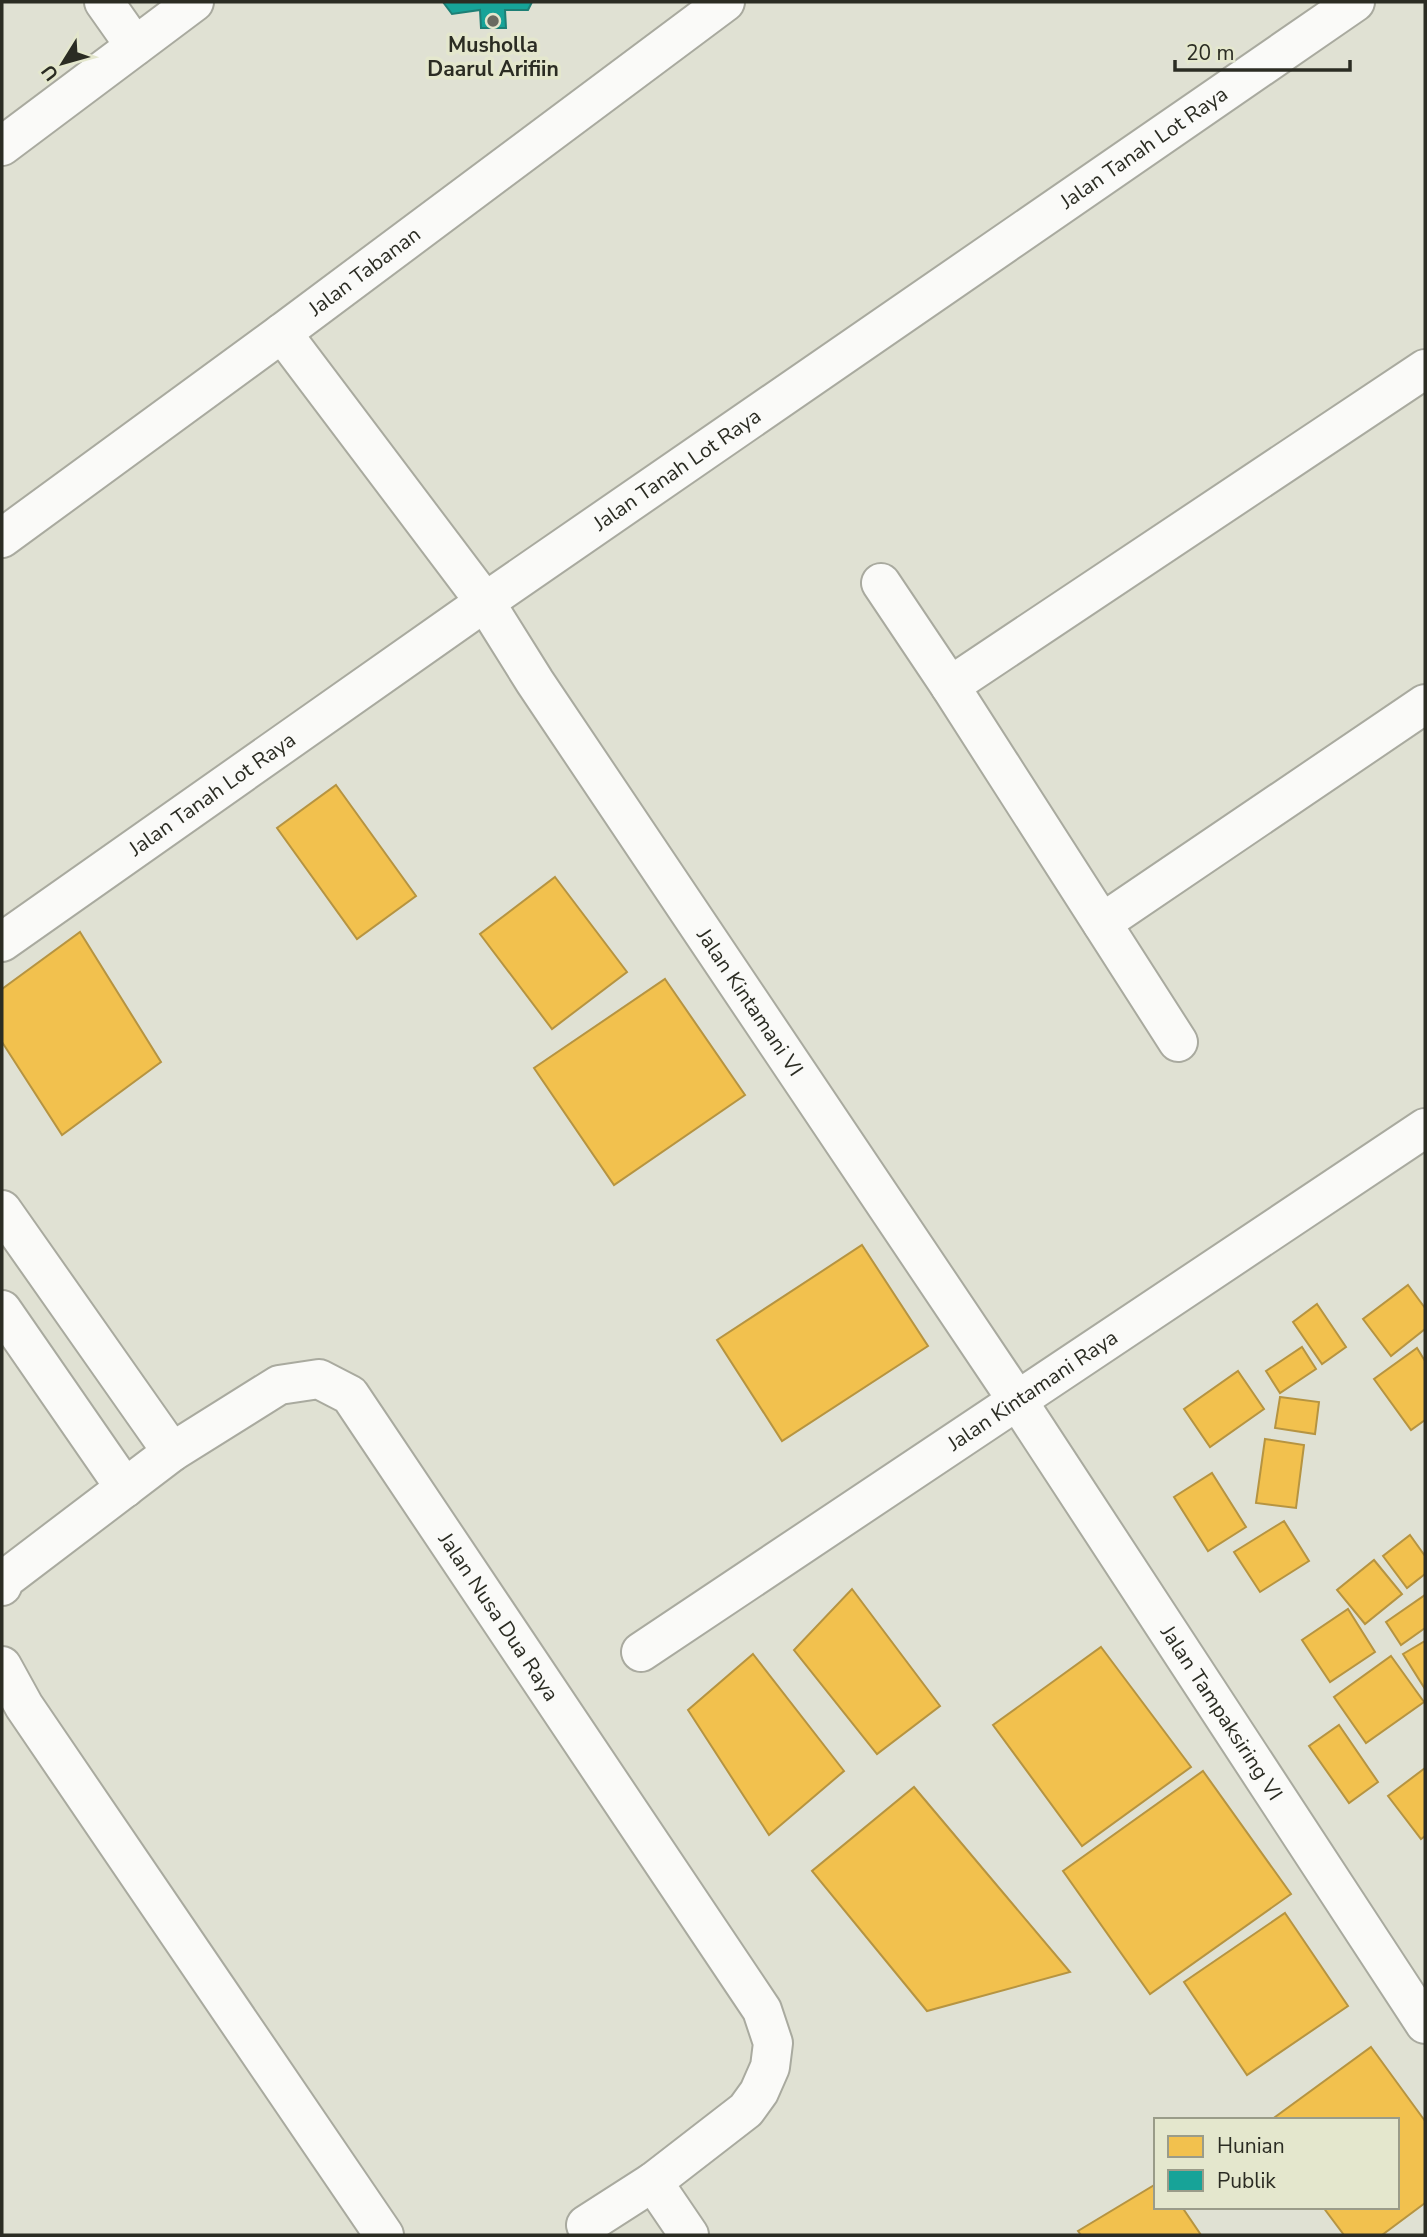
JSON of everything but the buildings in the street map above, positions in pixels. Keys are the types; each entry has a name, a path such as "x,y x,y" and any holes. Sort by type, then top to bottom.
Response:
{"street":[{"path":"104,2 135,46"},
{"path":"2,146 194,2"},
{"name":"Jalan Tabanan","path":"2,538 725,2"},
{"name":"Jalan Tanah Lot Raya","path":"2,942 485,602 1355,2"},
{"name":"Jalan Kintamani VI","path":"282,333 485,602 543,693 1017,1401"},
{"path":"950,686 1425,369"},
{"path":"881,583 1178,1042"},
{"path":"1102,923 1425,704"},
{"name":"Jalan Kintamani Raya","path":"641,1652 1425,1128"},
{"path":"2,1210 172,1452"},
{"path":"2,1310 125,1488 5,1579 2,1586"},
{"name":"Jalan Nusa Dua Raya","path":"125,1488 172,1452 279,1385 319,1379 351,1395 762,2010 773,2043 771,2067 759,2092 746,2110 653,2182 582,2232"},
{"name":"Jalan Tampaksiring VI","path":"1017,1401 1425,2024"},
{"path":"2,1666 24,1706 384,2235"},
{"path":"653,2182 689,2235"}],"place":[{"name":"Musholla Daarul Arifiin","path":"493,21"}]}
